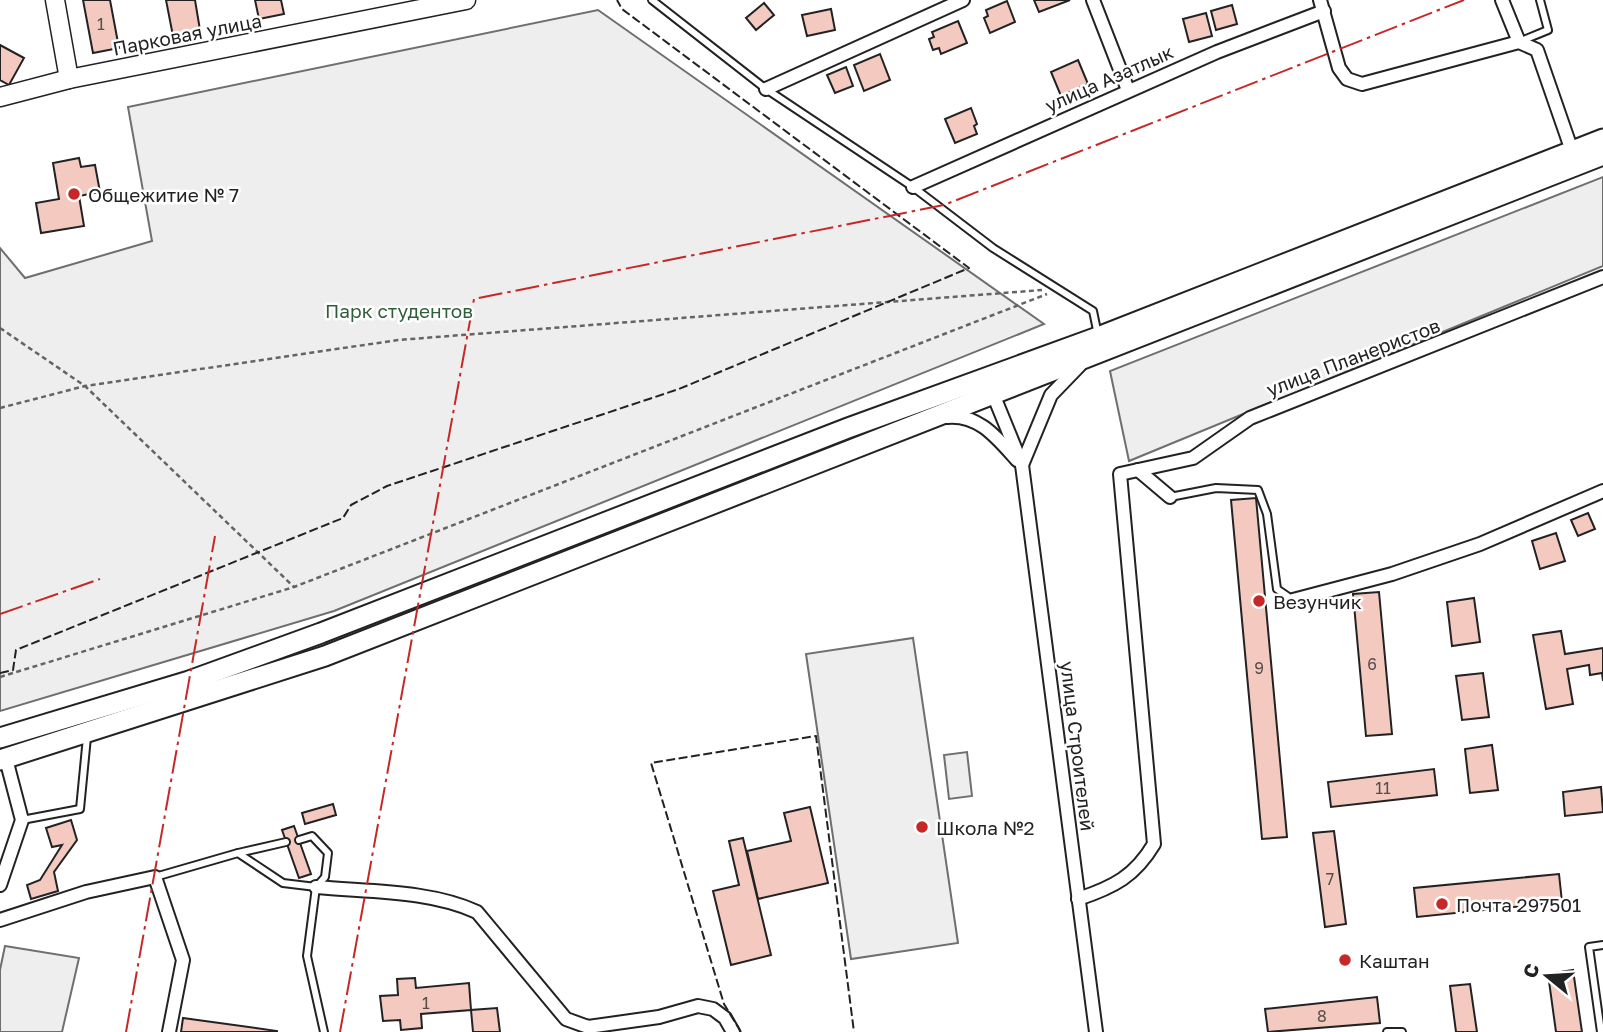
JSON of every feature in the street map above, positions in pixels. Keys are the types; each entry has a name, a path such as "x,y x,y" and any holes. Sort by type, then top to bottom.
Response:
{"main road":[{"path":"3,760 325,656 929,418 990,386 1098,337 1603,139"},
{"path":"0,738 189,681 990,386 1086,360 1603,155"}],"street":[{"path":"55,0 69,79"},
{"name":"Парковая улица","path":"0,97 69,79 466,0"},
{"path":"766,89 963,0"},
{"path":"1093,0 1128,90"},
{"path":"1502,0 1519,42"},
{"path":"1322,5 1339,68 1347,79 1362,84 1519,42 1537,50 1572,151"},
{"name":"улица Азатлык","path":"913,187 1322,5"},
{"name":"улица Планеристов","path":"1078,899 1107,889 1141,866 1154,844 1120,474 1193,458 1250,418 1603,277"},
{"path":"929,418 958,416 979,422 1022,465 1051,395 1086,360"},
{"name":"улица Строителей","path":"990,386 1022,465 1096,1032"},
{"path":"1138,470 1170,497"},
{"path":"1293,600 1392,574 1480,544 1603,491"},
{"path":"0,885 22,820 3,760"},
{"path":"0,920 86,892 155,877 183,960 169,1032"},
{"path":"316,887 396,894 463,906 477,912 566,1019 580,1027 659,1017 698,1006 713,1009 724,1018 733,1032"}],"lane":[{"path":"652,0 766,89 913,187 993,248 1093,311 1098,337"},
{"path":"1519,42 1548,30 1540,0"},
{"path":"1170,497 1216,488 1258,490 1267,513 1277,589 1293,600"},
{"path":"22,820 79,809 87,734"},
{"path":"299,840 312,836 328,853 325,877 316,887 307,956 324,1032"},
{"path":"155,877 286,842"},
{"path":"238,853 283,883 316,887"},
{"path":"1601,1032 1589,947 1603,945"},
{"path":"1387,1032 1402,1032"}],"path":[{"path":"0,408 85,386 398,340 1060,289"},
{"path":"0,677 293,587 1060,289"},
{"path":"0,328 85,386 293,587"}],"green space":[{"name":"Парк студентов","path":"598,10 1044,324 334,611 0,711 0,248 25,278 152,241 128,107"},
{"path":"1603,177 1603,266 1129,461 1110,371"},
{"path":"913,638 958,943 851,959 806,654"},
{"path":"967,752 972,796 949,799 944,755"},
{"path":"5,946 79,958 62,1032 0,1032 0,970"}],"building":[{"path":"83,0 110,0 119,48 93,53"},
{"path":"166,0 195,0 200,30 173,36"},
{"path":"255,0 281,0 284,14 259,19"},
{"path":"1034,0 1070,0 1039,12"},
{"path":"1007,1 1015,22 990,33 984,18 988,16 986,10"},
{"path":"764,3 774,15 756,30 746,18"},
{"path":"1232,5 1237,24 1216,30 1211,11"},
{"path":"831,9 835,30 807,36 802,15"},
{"path":"1206,13 1212,36 1189,42 1183,19"},
{"path":"958,21 967,43 941,54 939,48 933,50 929,39 934,37 932,32"},
{"path":"0,45 24,58 9,85 0,80"},
{"path":"880,54 890,80 864,91 854,65"},
{"path":"1078,60 1088,84 1061,96 1051,72"},
{"path":"846,67 853,86 835,93 827,75"},
{"path":"971,108 977,124 974,126 977,134 955,143 945,119"},
{"name":"Общежитие № 7","path":"79,158 81,167 95,165 100,192 79,196 84,226 41,233 36,203 59,199 53,163"},
{"path":"1256,498 1287,837 1262,839 1231,500"},
{"path":"1588,513 1595,529 1578,536 1571,520"},
{"path":"1556,533 1565,561 1540,569 1532,541"},
{"path":"1379,592 1392,734 1366,736 1353,594"},
{"path":"1474,598 1480,642 1452,646 1447,602"},
{"path":"1561,631 1565,654 1603,648 1603,681 1602,673 1590,675 1589,665 1567,669 1573,704 1546,709 1533,635"},
{"path":"1483,673 1489,717 1462,720 1456,676"},
{"path":"1492,745 1498,790 1470,793 1465,749"},
{"path":"1434,769 1437,795 1331,807 1328,782"},
{"path":"1601,787 1603,812 1565,816 1563,792"},
{"path":"333,804 336,815 305,824 302,813"},
{"path":"810,807 828,883 758,899 747,851 791,841 784,813"},
{"path":"71,820 77,840 54,872 58,891 31,899 27,885 40,880 62,845 52,847 46,828"},
{"path":"294,826 311,874 299,878 282,830"},
{"path":"1334,831 1346,924 1325,927 1313,833"},
{"path":"743,838 771,955 731,965 713,891 739,885 729,841"},
{"path":"1559,874 1562,902 1417,917 1414,888"},
{"path":"1573,970 1582,1032 1556,1032 1548,974"},
{"path":"415,978 416,988 469,983 471,1010 421,1014 422,1028 401,1030 400,1020 383,1021 380,996 398,995 397,979"},
{"path":"1470,984 1477,1032 1456,1032 1450,986"},
{"path":"1377,997 1380,1023 1268,1032 1265,1009"},
{"path":"497,1008 500,1032 473,1032 471,1010"},
{"path":"183,1018 277,1031 277,1032 181,1032"}],"fence":[{"path":"0,673 13,670 16,650 343,518 351,505 387,486 679,389 969,268 622,9 617,0"},
{"path":"741,1032 724,1004 651,763 816,736 854,1032"}],"power":[{"path":"340,1032 474,299 944,205 1464,0"},
{"path":"126,1032 215,536"},
{"path":"0,614 100,579"}],"place":[{"name":"Общежитие № 7","path":"74,194"},
{"name":"Везунчик","path":"1259,601"},
{"name":"Школа №2","path":"922,827"},
{"name":"Почта 297501","path":"1442,904"},
{"name":"Каштан","path":"1345,960"}]}
